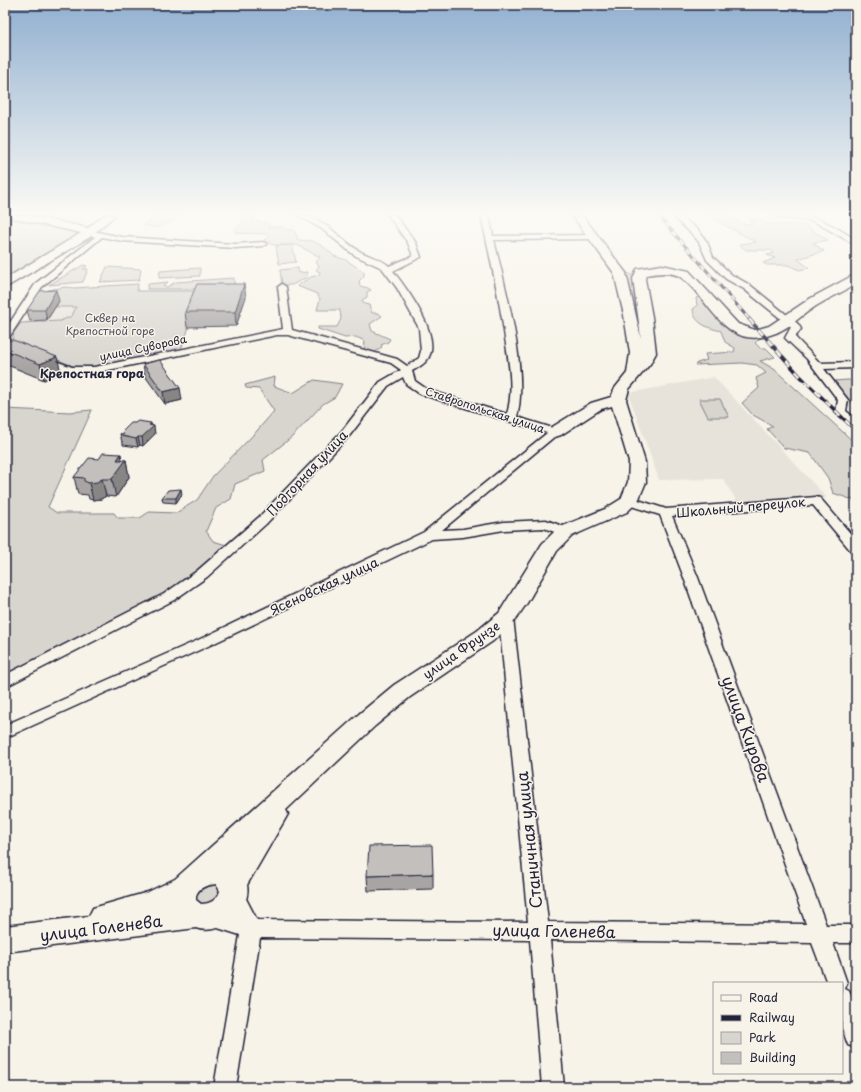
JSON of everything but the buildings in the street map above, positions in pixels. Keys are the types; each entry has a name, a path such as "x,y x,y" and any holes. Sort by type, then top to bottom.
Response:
{"main road":[{"path":"5,284 36,266"},
{"path":"616,266 623,281 637,353 634,373"},
{"path":"629,501 637,482 637,462 618,400 622,388 645,361 649,353 646,317 639,280 641,272 646,270 672,270 685,274 733,327 740,331 765,333 777,328 811,304 856,280"},
{"name":"Ясеновская улица","path":"555,432 596,406 618,400"},
{"name":"улица Фрунзе","path":"187,884 367,720 402,691 485,636 506,618 517,603 546,553 565,532 611,513 621,508 629,501"},
{"name":"улица Фрунзе","path":"234,890 270,820 308,774"},
{"path":"216,872 227,876 234,890 229,905 218,913 202,916 186,910 182,901 187,884 204,873 216,872"},
{"name":"улица Голенева","path":"6,940 148,906 167,898 187,884"},
{"name":"улица Голенева","path":"6,940 202,916"}],"street":[{"path":"6,342 39,285 63,266"},
{"name":"Подгорная улица","path":"5,682 168,597 202,574 262,521 346,433 384,384 406,369 418,364 423,359 426,351 424,328 401,287 385,266"},
{"path":"389,270 392,266"},
{"path":"495,266 514,363 516,382 515,413 512,419"},
{"path":"718,266 729,277 747,287 788,320 796,329 791,333 790,338 818,366 843,400 841,412 856,424"},
{"path":"282,287 288,332 394,361 406,369"},
{"name":"улица Суворова","path":"34,356 71,370 94,370 277,332 288,332"},
{"path":"818,366 856,365"},
{"name":"Ставропольская улица","path":"406,369 410,382 424,392 555,432"},
{"name":"Ясеновская улица","path":"5,732 201,644 430,535 555,432"},
{"path":"629,501 665,512"},
{"name":"Школьный переулок","path":"665,512 816,501 856,548"},
{"name":"улица Кирова","path":"665,512 690,575 837,982"},
{"path":"430,535 463,533 504,526 546,524 565,532"},
{"name":"Станичная улица","path":"506,618 539,931 553,1087"},
{"path":"225,1087 251,929 234,890"},
{"name":"улица Голенева","path":"202,916 251,929 856,934"},
{"path":"843,1001 856,1037"}],"shaded area":[{"path":"61,299 57,307 76,307 72,316 60,321 24,323 40,300"},
{"path":"714,377 827,498 738,503 723,479 659,480 628,393"}],"green space":[{"path":"5,266 31,266 5,283"},
{"path":"81,266 87,266 83,269 88,269 83,282 49,285"},
{"path":"319,266 355,266 364,272 364,276 359,281 360,286 371,290 367,292 367,297 362,300 364,304 369,305 372,313 378,313 382,316 370,324 372,331 390,339 388,342 381,345 382,347 374,353 364,349 365,341 356,337 345,338 318,329 318,327 337,327 341,319 340,310 317,310 320,299 317,294 297,286 311,277 319,275 320,272 316,270"},
{"path":"790,266 807,266 809,268 799,270"},
{"path":"107,267 141,269 139,280 100,282"},
{"path":"200,268 200,276 159,278 160,271"},
{"path":"298,268 299,273 307,272 307,277 292,285 282,285 280,270"},
{"path":"625,272 632,275 641,317 643,354"},
{"path":"234,278 234,289 147,289 148,284 168,282 163,286 167,287 176,282"},
{"name":"Сквер на Крепостной горе","path":"138,284 137,291 219,291 199,298 181,349 88,368 75,367 12,341 14,332 21,323 60,321 72,316 76,307 56,307 58,304 55,300 45,296 48,290 66,287 74,288"},
{"path":"702,296 731,327 760,335 760,338 755,343 760,348 766,348 775,357 760,361 774,369 856,444 856,501 833,493 828,478 810,453 784,448 767,429 773,426 753,415 742,403 759,388 756,378 766,373 757,365 742,363 695,365 707,360 705,354 734,352 735,348 725,342 721,331 707,327 696,318 693,309 697,306 696,298"},
{"path":"275,377 274,386 293,393 314,380 342,384 335,397 323,404 292,437 263,460 265,471 235,484 231,499 216,508 206,531 213,541 230,546 165,593 5,674 5,409 70,412 92,410 48,507 57,513 114,513 118,518 140,518 149,512 176,513 197,500 213,476 256,432 274,411 259,389 246,388 245,385"},
{"path":"848,380 856,383 856,407 833,381"},
{"path":"699,399 720,399 729,417 708,417"},
{"path":"856,407 856,415 852,411"},
{"path":"208,879 227,887 207,911 190,895"}],"railway":[{"path":"703,266 750,320"},
{"path":"749,319 799,375 856,431"}],"district":[{"name":"Крепостная гора","path":"92,374"}]}
